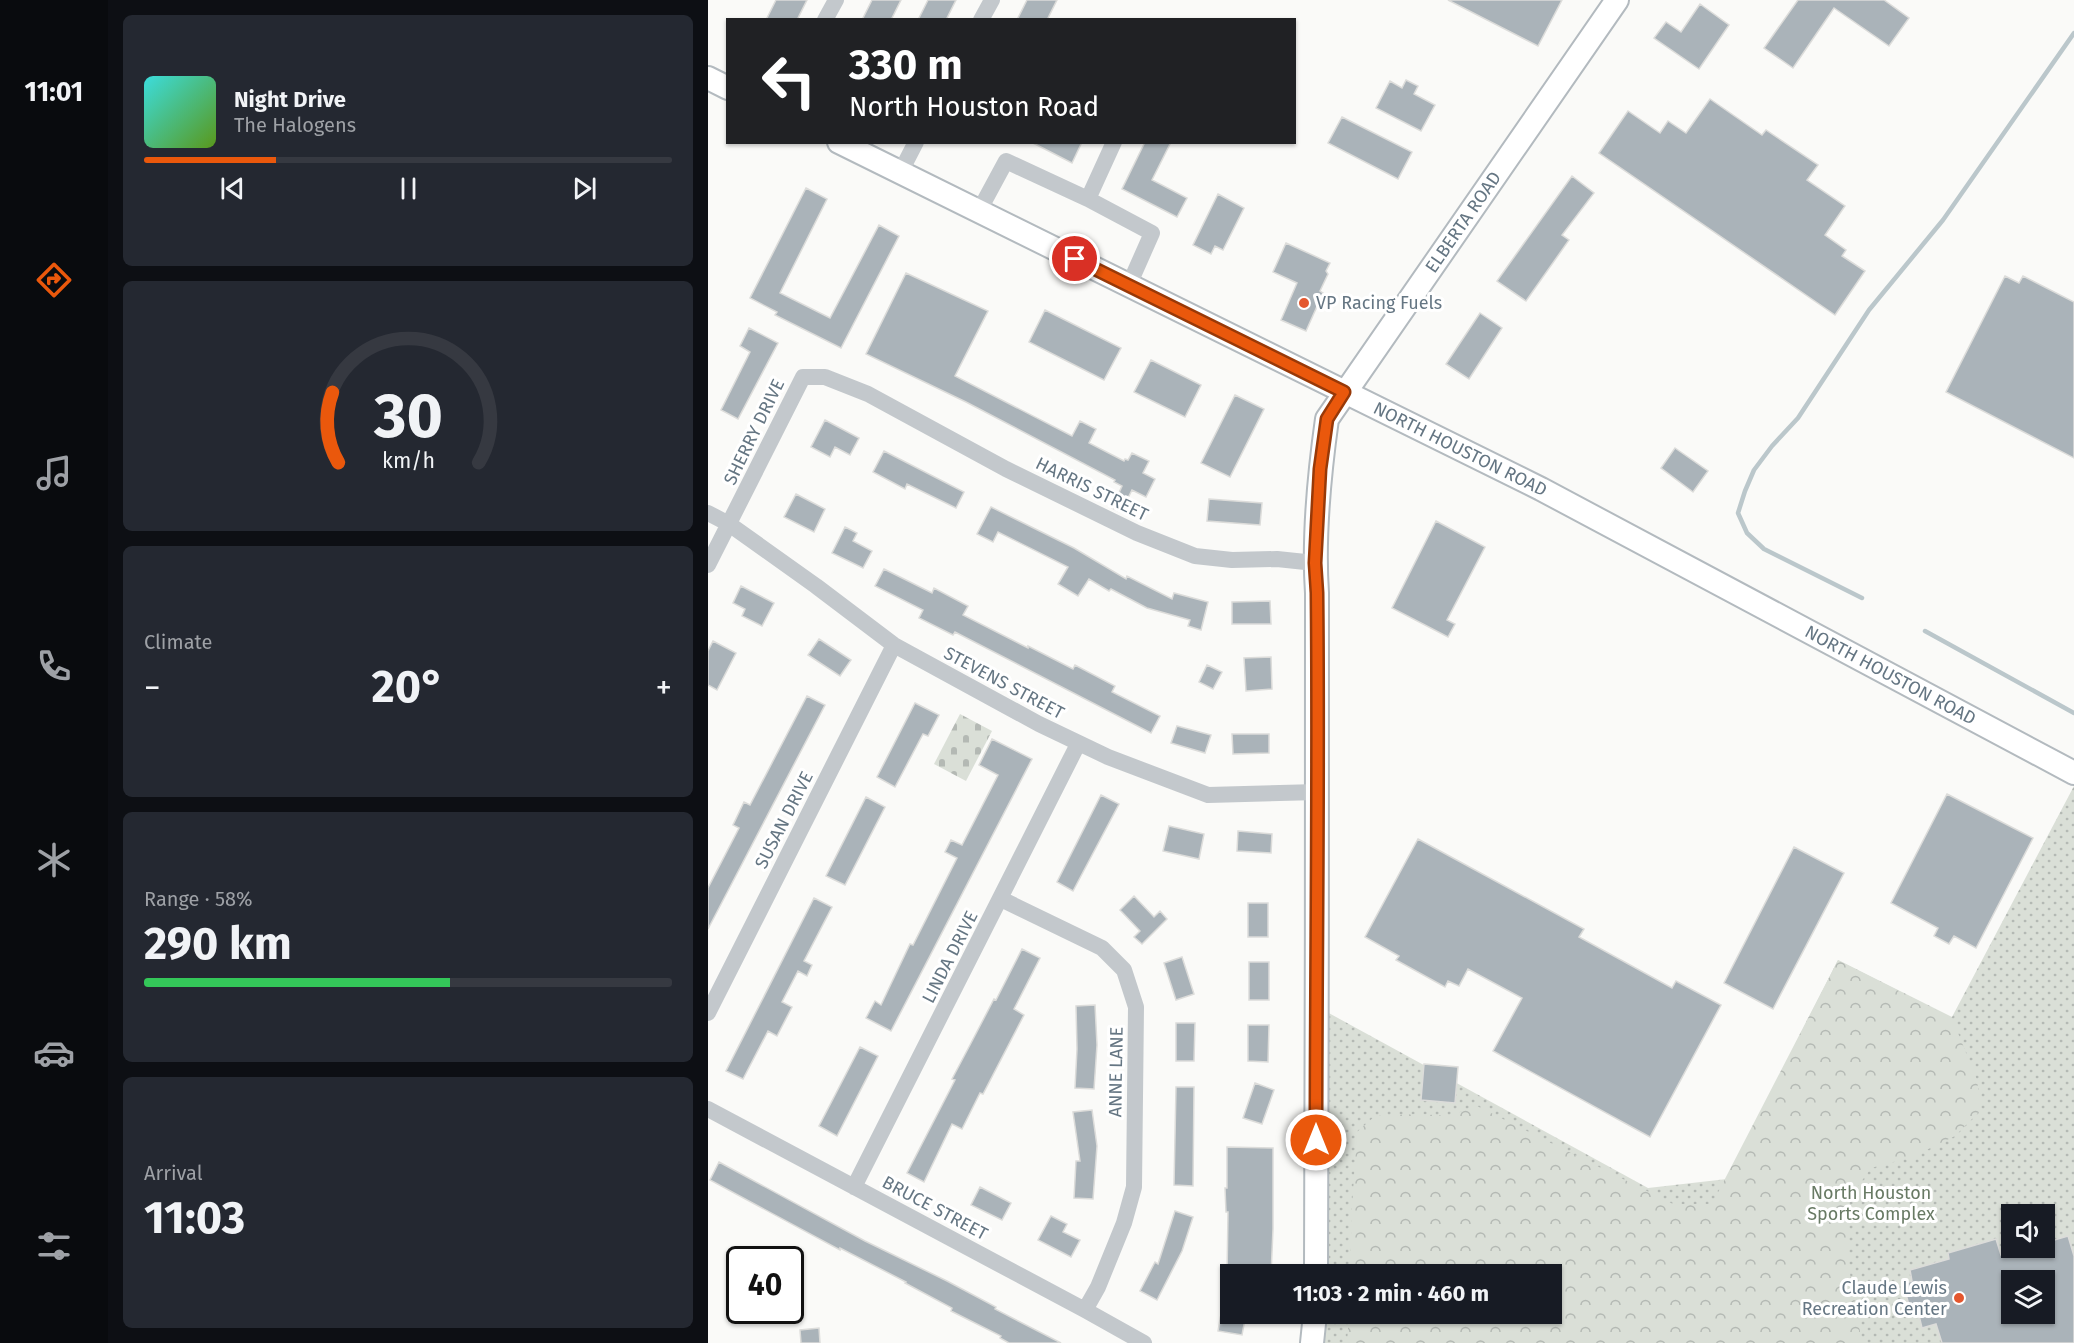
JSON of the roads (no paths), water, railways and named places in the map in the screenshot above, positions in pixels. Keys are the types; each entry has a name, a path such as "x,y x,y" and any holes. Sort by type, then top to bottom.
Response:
{"street":[{"path":"826,18 836,0"},
{"path":"982,18 992,0"},
{"name":"ELBERTA ROAD","path":"1316,1264 1318,792 1315,563 1320,469 1327,419 1617,0"},
{"path":"708,78 726,87"},
{"name":"NORTH HOUSTON ROAD","path":"843,144 1541,489 2074,773"},
{"path":"900,173 915,144"},
{"path":"1088,199 1113,144"},
{"path":"979,211 1006,160 1088,199 1152,233 1129,285"},
{"name":"SHERRY DRIVE","path":"708,565 803,377 825,377 868,394"},
{"name":"HARRIS STREET","path":"868,394 1006,469 1137,533 1195,556 1232,560 1277,559 1315,563"},
{"name":"STEVENS STREET","path":"708,513 729,524 894,645 1078,744 1167,781 1208,795 1318,792"},
{"name":"SUSAN DRIVE","path":"708,1013 894,645"},
{"name":"LINDA DRIVE","path":"854,1187 1002,899 1078,744"},
{"name":"ANNE LANE","path":"1002,899 1102,948 1124,970 1136,1007 1134,1187 1124,1222 1098,1287 1085,1310"},
{"name":"BRUCE STREET","path":"708,1109 1144,1343"},
{"path":"1312,1343 1314,1324"}],"waterway":[{"path":"1862,598 1764,549 1747,533 1738,513 1745,491 1754,470 1798,418 1869,310 1943,220 2074,33"},
{"path":"1925,631 2074,713"}],"place":[{"name":"VP Racing Fuels","path":"1304,303"},
{"name":"Claude Lewis Recreation Center","path":"1959,1298"}],"park label":[{"name":"North Houston Sports Complex","path":"1871,1203"}]}
